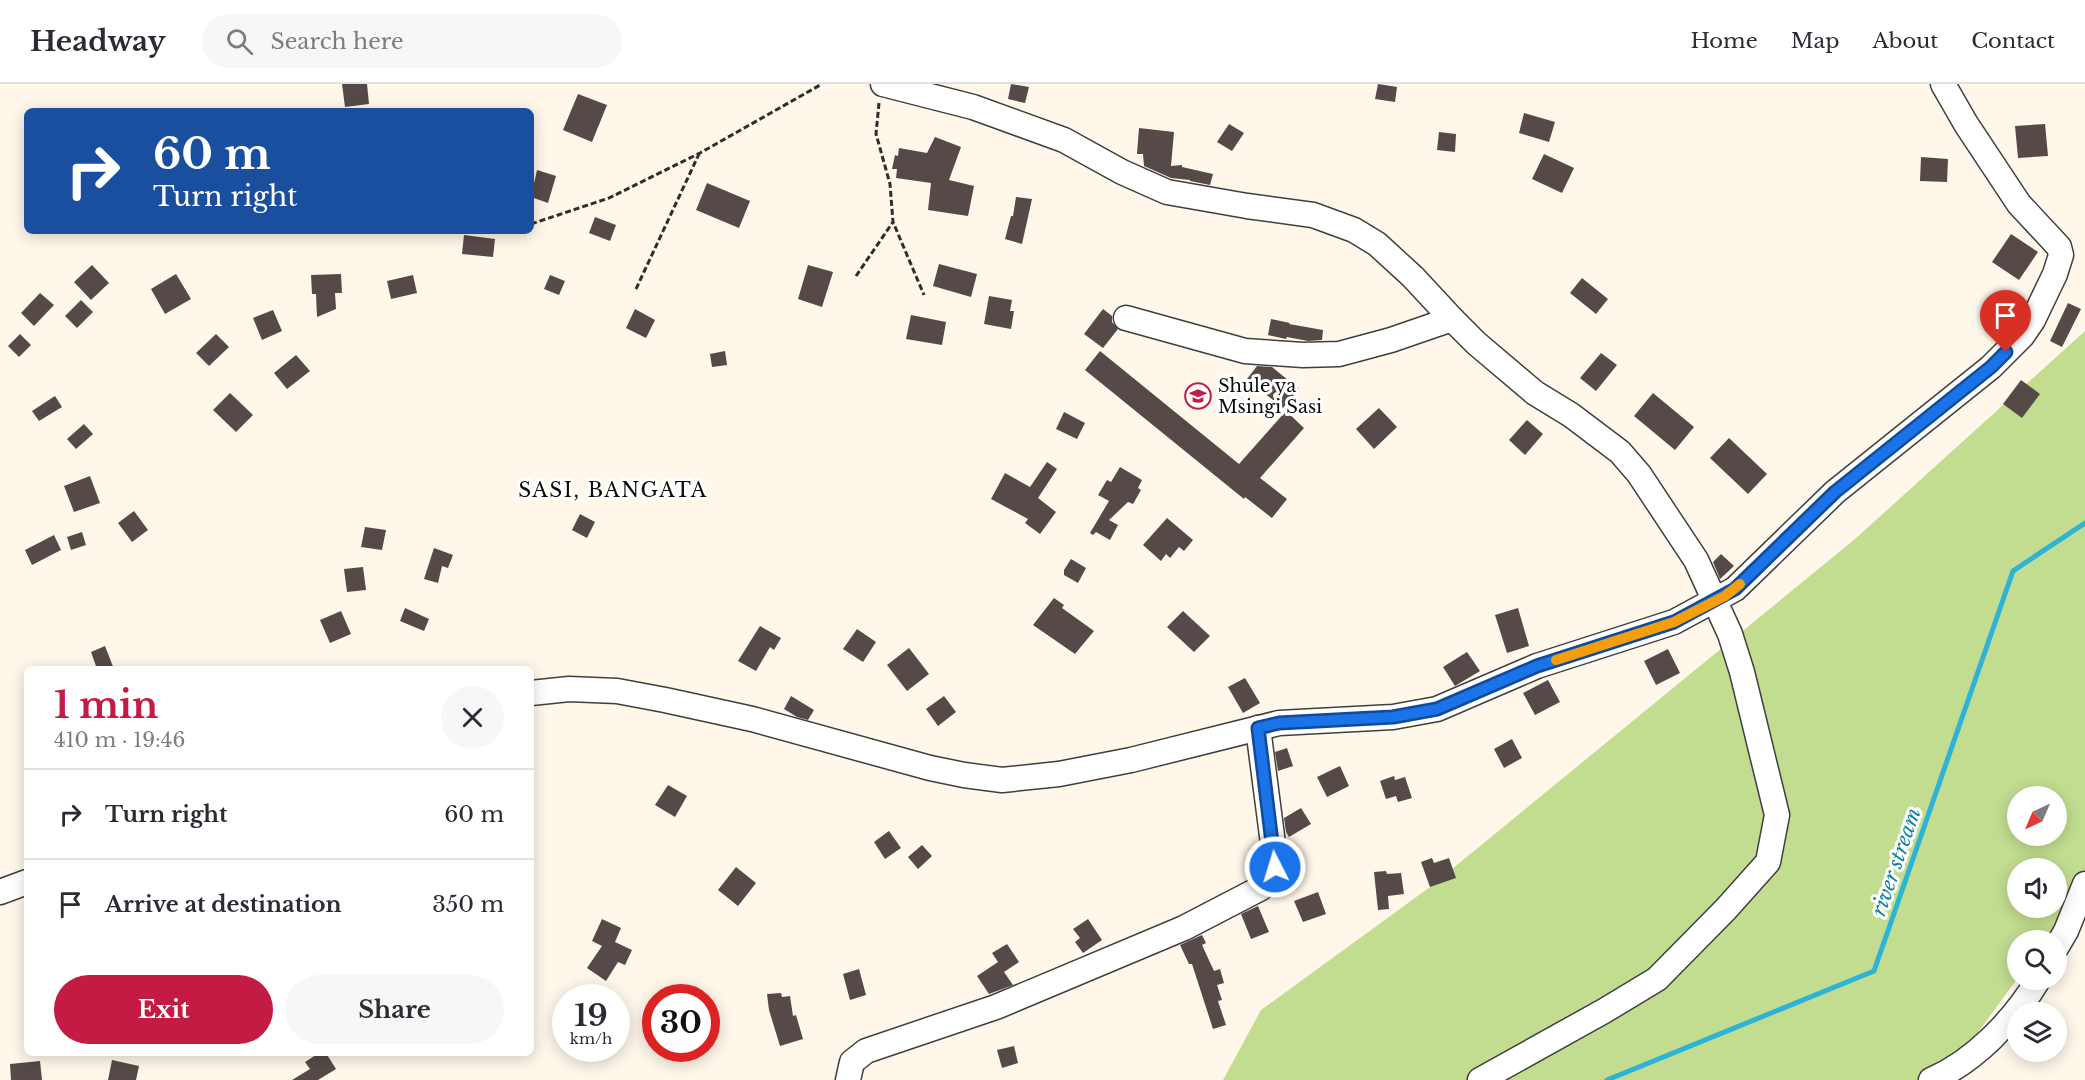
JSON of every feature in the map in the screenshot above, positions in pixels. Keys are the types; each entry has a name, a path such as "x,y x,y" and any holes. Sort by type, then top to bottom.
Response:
{"street":[{"path":"883,84 973,107 1064,140 1130,177 1167,192 1313,215 1354,230 1377,244 1413,277 1452,319 1535,393 1572,416 1620,452 1639,474 1696,560 1730,634 1742,672 1777,815 1768,862 1726,909 1657,979 1480,1080"},
{"path":"534,693 569,689 617,691 646,696 752,719 930,768 1002,780 1059,774 1131,760 1279,723 1393,717 1437,709 1537,666 1674,622 1735,589 1835,492 1991,367 2022,336 2033,320 2055,274 2061,255 2059,247 2019,204 1966,124 1943,84"},
{"path":"1126,318 1245,351 1303,355 1339,354 1391,340 1452,319"},
{"path":"848,1080 852,1062 866,1051 1034,992 1184,928 1261,888 1274,871 1275,859 1258,728"},
{"path":"0,892 24,883"},
{"path":"2066,930 2085,884"},
{"path":"1931,1080 1948,1073 1998,1033 2032,990"}],"path":[{"path":"534,223 609,198 700,153 822,84"},
{"path":"883,84 876,134 890,184 893,222 924,295"},
{"path":"636,289 700,153"},
{"path":"856,276 893,222"}],"green space":[{"path":"2085,331 2085,887 2067,911 2067,858 2007,858 2007,918 2062,918 2053,930 2007,930 2007,990 2009,990 1943,1080 1223,1080 1261,1010 1430,887 1855,539"}],"building":[{"path":"342,84 367,84 369,104 345,107"},
{"path":"1011,84 1029,87 1025,103 1008,99"},
{"path":"1378,84 1397,87 1395,102 1375,99"},
{"path":"578,94 607,105 592,142 563,130"},
{"path":"1524,113 1555,122 1549,142 1519,133"},
{"path":"1229,124 1244,133 1232,151 1217,142"},
{"path":"2045,124 2048,156 2018,158 2015,126"},
{"path":"1139,128 1174,132 1171,166 1182,165 1182,167 1213,174 1210,185 1171,178 1144,166 1143,154 1137,154"},
{"path":"1439,132 1456,134 1455,152 1437,150"},
{"path":"935,137 961,147 949,180 974,186 968,216 928,210 931,183 896,178 897,169 892,169 899,148 927,153"},
{"path":"1544,154 1574,168 1562,193 1532,179"},
{"path":"1921,157 1948,159 1947,182 1920,181"},
{"path":"537,170 556,176 548,203 534,198"},
{"path":"707,183 750,201 739,228 696,210"},
{"path":"1016,197 1032,199 1022,244 1005,239 1011,216 1013,216"},
{"path":"595,217 616,225 610,241 589,233"},
{"path":"2011,234 2038,252 2019,280 1992,262"},
{"path":"464,235 495,239 493,257 462,254"},
{"path":"939,264 977,274 971,297 933,286"},
{"path":"92,265 109,283 91,300 74,282"},
{"path":"808,265 833,272 822,307 798,299"},
{"path":"176,274 191,299 165,314 151,289"},
{"path":"341,274 342,293 335,293 336,309 317,317 316,294 312,294 311,275"},
{"path":"413,275 417,293 391,299 387,281"},
{"path":"550,275 565,281 559,295 544,289"},
{"path":"1582,278 1608,299 1596,314 1570,293"},
{"path":"40,293 54,305 34,326 21,313"},
{"path":"989,296 1012,300 1010,311 1014,311 1011,329 984,324"},
{"path":"81,300 93,312 77,328 65,316"},
{"path":"2068,303 2081,309 2062,347 2050,341"},
{"path":"635,309 655,320 646,338 626,328"},
{"path":"1103,309 1112,316 1112,322 1118,329 1103,348 1084,334"},
{"path":"273,310 282,331 262,340 253,318"},
{"path":"911,315 946,322 942,345 906,339"},
{"path":"1271,319 1323,330 1322,340 1308,341 1287,337 1286,339 1268,335"},
{"path":"20,334 31,345 19,357 8,346"},
{"path":"216,334 229,347 209,366 196,353"},
{"path":"725,351 727,365 712,367 710,354"},
{"path":"1100,351 1239,464 1286,411 1304,428 1260,478 1287,499 1272,518 1245,497 1244,499 1085,370"},
{"path":"1601,353 1617,365 1596,391 1580,378"},
{"path":"296,355 310,371 287,389 274,373"},
{"path":"1257,366 1272,367 1299,389 1283,408 1247,379"},
{"path":"2021,380 2040,394 2022,418 2003,404"},
{"path":"230,393 253,415 236,432 213,410"},
{"path":"1653,393 1694,427 1675,450 1634,416"},
{"path":"55,396 62,407 39,421 32,411"},
{"path":"1379,408 1397,427 1374,449 1356,429"},
{"path":"1064,412 1085,423 1077,439 1056,429"},
{"path":"1527,420 1543,434 1525,455 1509,440"},
{"path":"84,424 93,434 76,449 67,439"},
{"path":"1729,438 1767,474 1748,494 1710,458"},
{"path":"1047,462 1057,469 1038,498 1056,512 1040,534 1025,523 1028,519 991,499 1005,473 1030,487"},
{"path":"1120,467 1142,480 1138,488 1141,490 1133,504 1128,502 1109,520 1118,525 1110,540 1096,532 1093,535 1090,533 1109,501 1098,495 1107,480 1111,482"},
{"path":"90,476 100,503 74,512 64,486"},
{"path":"134,511 148,530 132,542 118,523"},
{"path":"580,514 595,522 587,538 572,530"},
{"path":"1167,518 1193,540 1184,551 1179,547 1170,558 1166,554 1161,561 1143,545"},
{"path":"365,527 386,530 382,550 361,547"},
{"path":"82,532 86,545 71,550 67,537"},
{"path":"54,535 61,550 32,565 25,550"},
{"path":"434,548 453,555 448,568 442,566 438,583 424,579"},
{"path":"1721,554 1734,566 1720,579 1713,562"},
{"path":"1071,559 1086,568 1078,583 1064,575 1064,570"},
{"path":"363,567 366,590 347,592 344,569"},
{"path":"1054,598 1064,605 1062,608 1094,631 1075,654 1033,625"},
{"path":"405,608 429,619 424,631 400,621"},
{"path":"1518,608 1529,646 1507,653 1495,615"},
{"path":"341,611 351,634 330,643 320,620"},
{"path":"1183,611 1210,636 1194,652 1167,627"},
{"path":"760,626 781,638 774,650 770,647 756,671 738,661"},
{"path":"857,629 876,642 863,662 843,649"},
{"path":"105,646 113,666 96,666 91,652"},
{"path":"909,648 929,674 907,691 887,665"},
{"path":"1668,649 1680,673 1656,685 1644,661"},
{"path":"1467,652 1480,671 1455,686 1443,667"},
{"path":"1245,678 1260,703 1243,713 1228,687"},
{"path":"1548,680 1560,702 1535,715 1523,693"},
{"path":"791,696 814,710 808,720 797,717 784,709"},
{"path":"944,696 956,712 938,726 926,709"},
{"path":"1512,739 1522,758 1504,768 1494,749"},
{"path":"1287,748 1293,766 1278,771 1275,752"},
{"path":"1340,766 1349,786 1327,797 1317,777"},
{"path":"1394,776 1395,780 1405,777 1412,798 1398,802 1396,796 1386,799 1380,781"},
{"path":"668,785 687,796 675,817 655,805"},
{"path":"1301,808 1311,824 1289,837 1284,818"},
{"path":"889,831 901,848 885,859 874,842"},
{"path":"922,845 932,856 918,869 908,857"},
{"path":"1432,858 1434,863 1449,858 1456,878 1430,887 1421,862"},
{"path":"736,867 756,883 738,906 718,890"},
{"path":"1386,871 1387,874 1401,873 1404,894 1388,896 1389,909 1378,910 1374,872"},
{"path":"1318,892 1326,914 1303,922 1294,901"},
{"path":"1258,906 1269,932 1251,939 1241,914"},
{"path":"602,919 621,928 615,942 632,950 625,965 618,962 606,981 587,968 602,946 592,941"},
{"path":"1088,919 1102,940 1083,953 1075,942 1080,938 1073,929"},
{"path":"1202,935 1206,943 1202,945 1214,971 1220,969 1224,983 1217,985 1222,1000 1218,1001 1226,1025 1213,1029 1192,964 1189,964 1180,945"},
{"path":"1007,944 1019,962 1004,972 1013,985 989,994 977,976 998,962 992,953"},
{"path":"859,969 866,995 850,1000 843,974"},
{"path":"781,993 782,997 790,996 793,1016 796,1015 803,1039 780,1046 769,1010 767,994"},
{"path":"1014,1046 1018,1063 1002,1068 997,1050"},
{"path":"314,1056 328,1056 336,1069 318,1080 292,1080 310,1069 305,1062"},
{"path":"112,1060 139,1066 136,1080 108,1080"},
{"path":"40,1061 42,1080 11,1080 10,1064"}],"waterway":[{"name":"river stream","path":"1607,1080 1874,971 2013,571 2085,523"}],"slow traffic":[{"path":"1556,660 1674,622 1725,596 1740,584"}],"place":[{"name":"Shule ya Msingi Sasi","path":"1198,396"}],"district":[{"name":"SASI, BANGATA","path":"613,490"}],"route":[{"path":"1275,867 1258,728 1279,723 1393,717 1437,709 1537,666 1674,622 1735,589 1835,492 1991,367 2006,352"}]}
